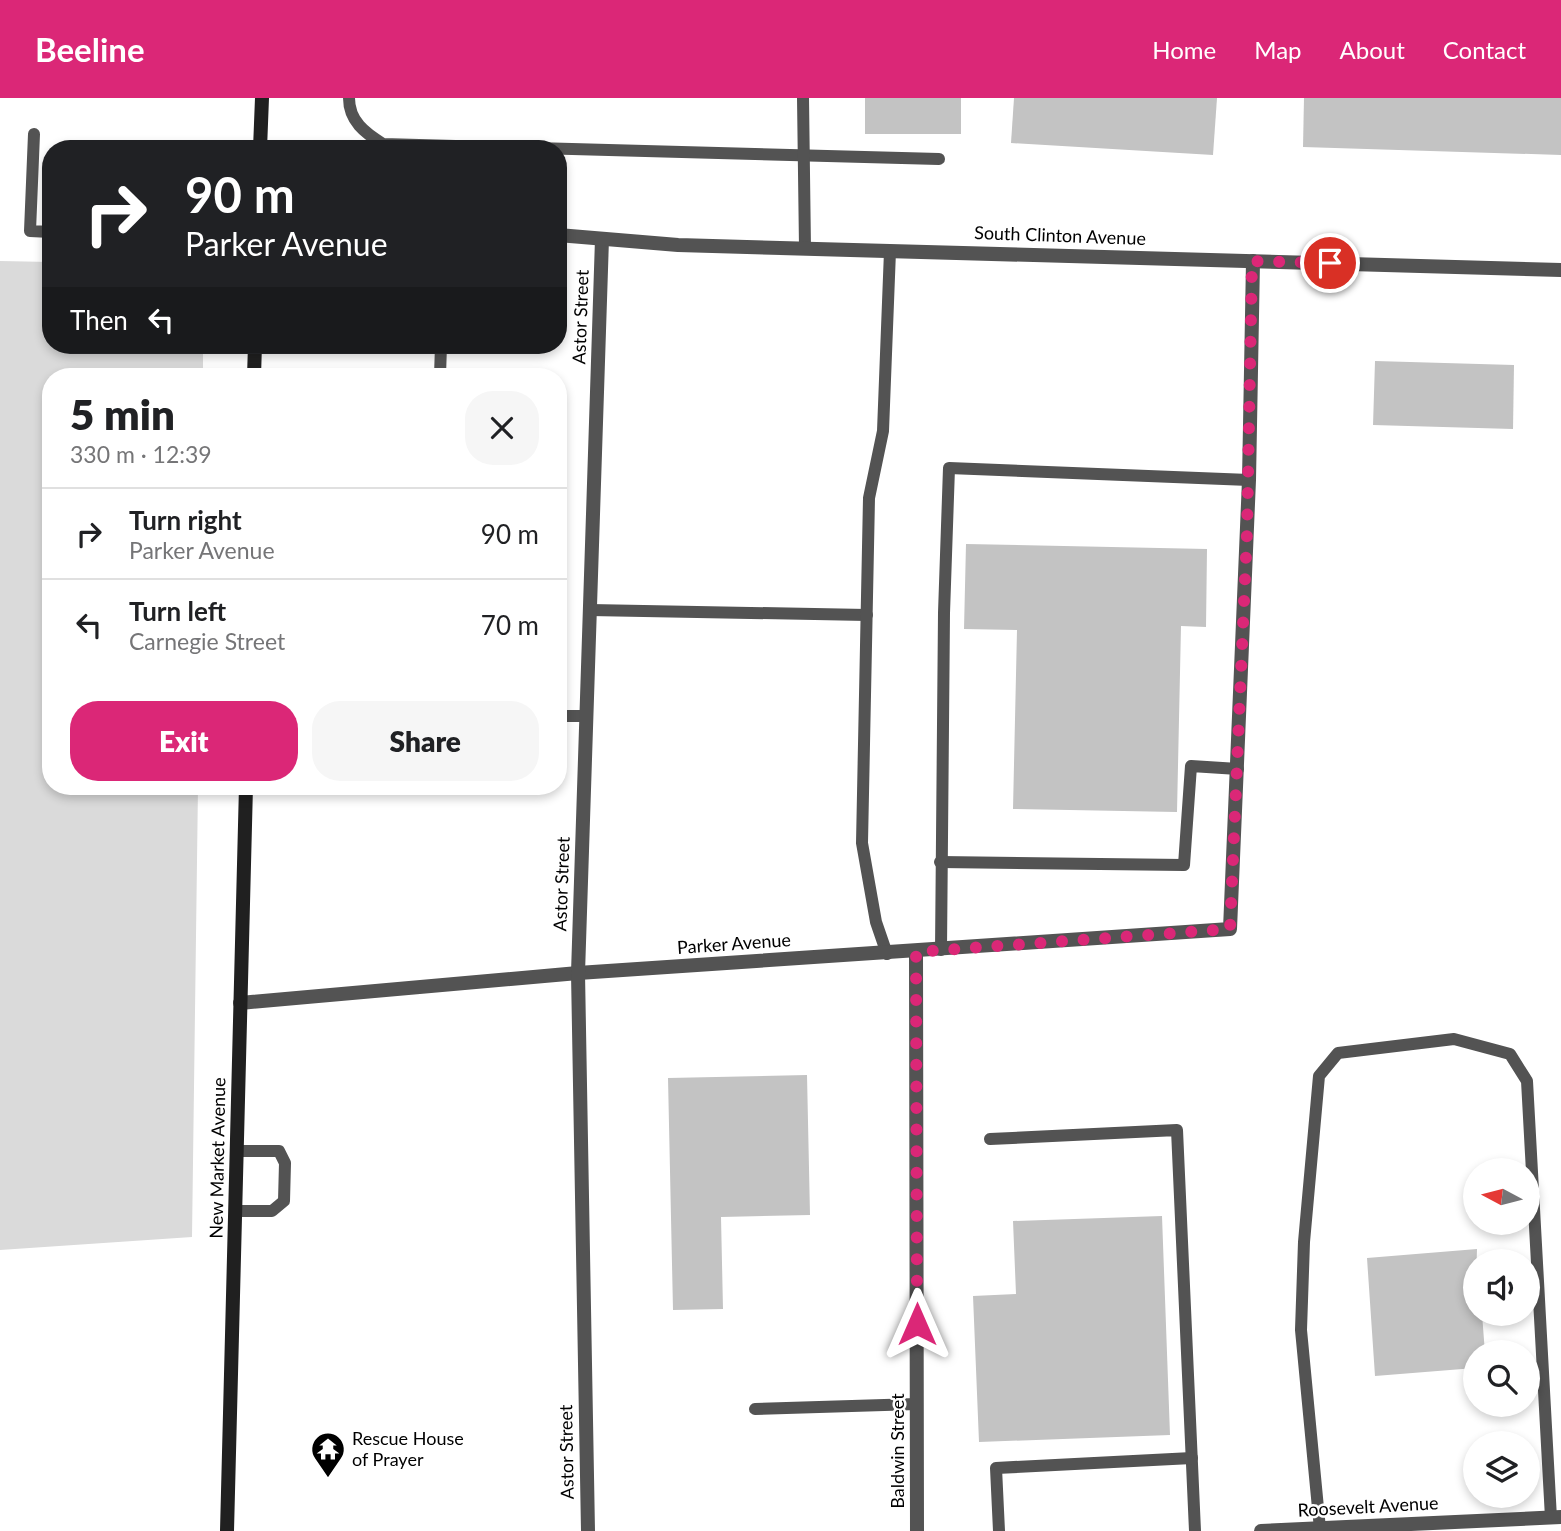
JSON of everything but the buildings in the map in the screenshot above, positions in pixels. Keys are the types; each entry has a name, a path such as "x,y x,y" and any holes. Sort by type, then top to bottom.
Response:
{"main road":[{"path":"260,140 262,98"},
{"name":"New Market Avenue","path":"227,1531 246,795"}],"street":[{"name":"South Clinton Avenue","path":"567,236 678,245 1561,270"},
{"name":"Astor Street","path":"588,1531 578,973 603,239"},
{"path":"1238,769 1252,261"},
{"name":"Parker Avenue","path":"240,1003 578,973 1230,929 1238,769"},
{"name":"Baldwin Street","path":"916,952 916,1531"},
{"name":"Roosevelt Avenue","path":"1261,1531 1556,1518"}],"lane":[{"path":"349,98 349,110 363,132 376,140"},
{"path":"803,98 805,248"},
{"path":"34,134 30,231 42,232"},
{"path":"567,149 939,159"},
{"path":"887,954 876,922 862,843 869,498 883,431 890,251"},
{"path":"941,950 940,862 949,468 1248,480"},
{"path":"590,610 867,615"},
{"path":"567,716 587,716"},
{"path":"940,862 1184,865 1191,766 1238,769"},
{"path":"1320,1529 1301,1330 1304,1242 1319,1076 1338,1053 1454,1039 1510,1054 1527,1081 1556,1518"},
{"path":"990,1139 1177,1130 1195,1531"},
{"path":"237,1152 279,1151 285,1163 284,1201 272,1210 237,1212"},
{"path":"755,1409 917,1404"},
{"path":"999,1531 996,1468 1192,1458"}],"shaded area":[{"path":"0,261 42,262 42,354 203,354 203,368 42,368 42,795 198,795 192,1237 0,1250"}],"place":[{"name":"Rescue House of Prayer","path":"328,1479"}],"route":[{"path":"917,1324 916,952 1230,929 1247,532 1252,261 1330,263"}]}
